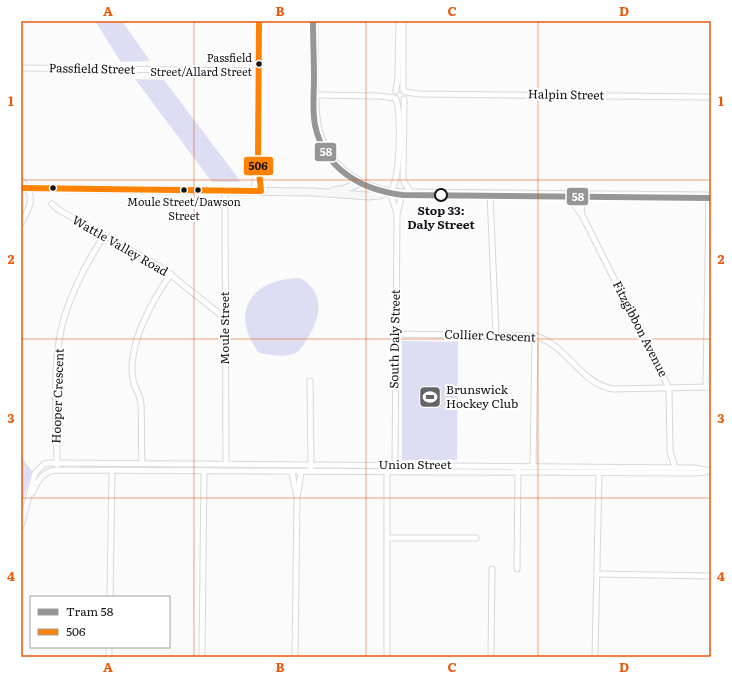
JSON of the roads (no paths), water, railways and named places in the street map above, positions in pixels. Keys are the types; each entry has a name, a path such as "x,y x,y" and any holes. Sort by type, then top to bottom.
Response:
{"main road":[{"path":"314,21 317,125 326,150 341,169 359,182 388,192 430,194 710,196"},
{"path":"314,192 345,189 359,182"},
{"path":"21,188 314,192 368,196 388,192"}],"street":[{"path":"258,191 260,21"},
{"path":"388,192 396,183 398,170 398,109 396,95 398,76 399,21"},
{"path":"403,21 403,180 408,193"},
{"name":"Passfield Street","path":"21,68 259,71"},
{"name":"Halpin Street","path":"420,94 401,101 396,95 404,91 420,94 711,97"},
{"path":"316,95 396,95"},
{"path":"21,180 29,189 30,204 21,223"},
{"name":"Moule Street","path":"225,191 226,464"},
{"name":"South Daly Street","path":"388,192 398,214"},
{"name":"South Daly Street","path":"394,465 398,214 401,198 408,193"},
{"path":"490,194 496,335"},
{"name":"Fitzgibbon Avenue","path":"577,195 582,215 669,388 671,394 670,451 668,468"},
{"path":"709,387 710,196"},
{"name":"Wattle Valley Road","path":"52,204 59,210 171,274 226,319"},
{"name":"Hooper Crescent","path":"57,470 57,367 62,330 78,282 104,236"},
{"path":"142,463 141,405 139,392 132,378 135,351 147,312 171,274"},
{"name":"Collier Crescent","path":"395,334 535,336 554,345 593,382 602,387 613,389 709,387"},
{"path":"533,466 535,336"},
{"path":"310,381 311,472"},
{"name":"Fitzgibbon Avenue","path":"670,451 675,468"},
{"name":"Union Street","path":"21,526 35,473 44,464 142,463 533,466 675,468 711,471"},
{"path":"164,464 164,470"},
{"path":"517,569 518,466"},
{"name":"Union Street","path":"29,500 40,478 49,470 518,473 695,473 711,471"},
{"path":"110,596 112,470"},
{"path":"202,657 204,471"},
{"path":"292,472 297,498"},
{"path":"295,657 297,498 301,472"},
{"path":"387,472 387,657"},
{"path":"595,657 599,473"},
{"path":"388,538 476,538"},
{"path":"491,657 492,569"},
{"path":"597,574 711,576"}],"tram line":[{"name":"58","path":"313,21 313,108 315,125 327,154 347,175 359,182 373,188 403,195 711,198"}],"place":[{"name":"Passfield Street/Allard Street","path":"259,64"},
{"name":"Moule Street/Dawson Street","path":"184,190"},
{"name":"Stop 33: Daly Street","path":"441,195"},
{"name":"Brunswick Hockey Club","path":"430,397"}]}
